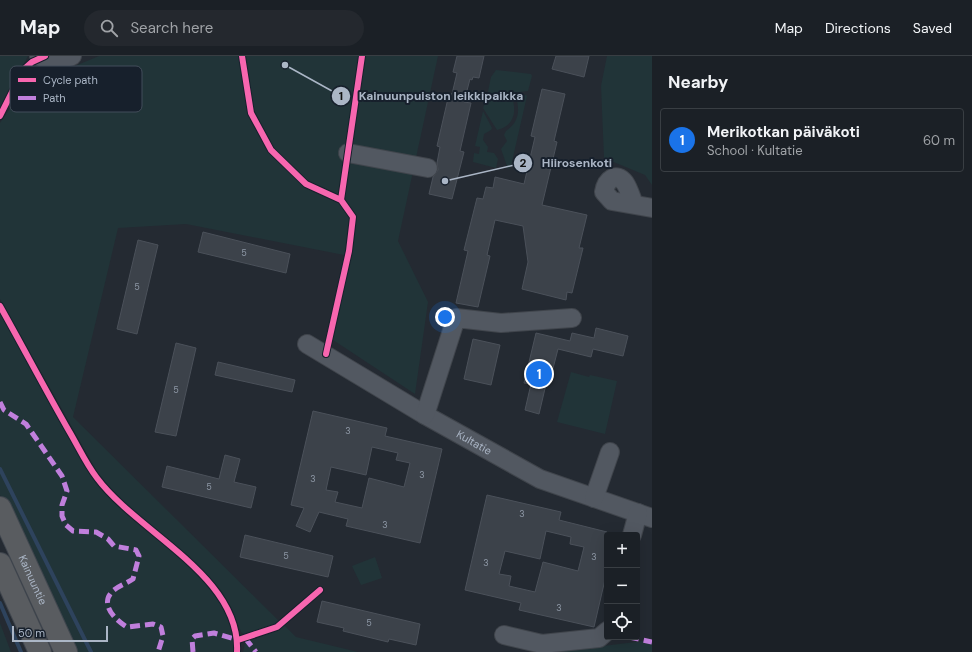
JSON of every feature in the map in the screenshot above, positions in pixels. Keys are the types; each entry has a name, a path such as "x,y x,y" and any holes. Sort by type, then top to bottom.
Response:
{"highway":[{"name":"Kainuuntie","path":"0,508 66,652"},
{"name":"Kainuuntie","path":"0,564 40,652"}],"street":[{"path":"40,57 51,62 72,56"},
{"path":"348,153 428,168"},
{"path":"634,204 652,208"},
{"path":"426,415 456,318 501,323 572,318"},
{"name":"Kultatie","path":"307,344 426,415 540,479 645,515"},
{"path":"594,498 610,452"},
{"path":"634,532 645,515"},
{"path":"504,635 542,644 599,638 604,634"}],"green space":[{"path":"0,56 28,56 23,66 10,66 10,91 0,110"},
{"path":"99,56 438,56 398,241 428,302 415,394 327,336 344,255 186,224 118,228 73,417 279,621 268,628 254,633 245,635 241,632 232,609 222,592 204,572 122,502 99,475 0,299 0,123 10,108 10,112 142,112 142,66 75,66"},
{"path":"607,56 652,56 652,185 645,175 604,158 601,86"},
{"path":"496,70 531,74 532,76 528,91 487,96 491,77"},
{"path":"526,95 511,166 508,169 501,149 507,141 504,135 516,120 518,107 516,97"},
{"path":"512,97 514,108 513,118 511,122 503,128 497,130 483,108 486,100 497,100"},
{"path":"483,111 492,128 484,134 483,140 488,147 487,152 494,153 498,159 496,168 473,162 474,153 479,154 480,147 475,146"},
{"path":"0,311 80,456 94,478 112,500 133,520 178,556 199,576 217,597 229,622 235,652 77,652 42,576 0,495"},
{"path":"571,372 589,377 590,375 617,381 605,434 557,422"},
{"path":"375,557 382,578 361,585 352,566"},
{"path":"0,623 11,652 0,652"},
{"path":"284,625 296,637 358,652 243,652 245,643"},
{"path":"652,640 652,652 554,652"}],"building":[{"path":"457,56 484,56 479,78 473,77 472,80 470,79 464,102 471,103 460,151 464,152 452,199 429,194 433,177 438,170 437,163 440,147 437,146 449,94 452,94 457,73 453,72"},
{"path":"556,56 589,56 584,77 552,69"},
{"path":"542,89 565,94 554,141 557,142 542,205 587,215 579,248 583,248 572,293 567,292 566,300 522,289 528,262 523,226 495,220 487,255 490,256 478,307 456,303 468,251 464,250 477,198 483,199 486,187 493,188 495,177 524,184 535,137 531,136"},
{"path":"203,232 290,254 286,273 198,252"},
{"path":"138,240 158,245 137,334 117,329"},
{"path":"596,328 628,336 623,356 593,349 591,357 558,349 550,380 547,380 539,414 525,410 531,384 524,383 536,333 570,341 572,333 594,338"},
{"path":"473,339 500,345 491,385 464,379"},
{"path":"176,343 196,348 176,436 155,432"},
{"path":"218,362 295,380 292,392 215,375"},
{"path":"313,411 387,428 385,436 442,449 420,543 346,526 348,519 319,512 310,532 296,526 304,508 291,505","holes":["372,447 398,453 396,460 410,463 404,487 369,478 362,508 335,502 338,492 326,490 331,467 366,475"]},
{"path":"225,455 240,459 234,482 256,487 251,508 162,487 167,466 219,479"},
{"path":"487,495 561,512 559,520 607,532 604,532 604,584 594,627 519,610 521,603 465,590","holes":["546,531 571,537 570,544 584,547 578,571 543,562 535,592 509,586 511,576 499,574 505,551 540,559"]},
{"path":"245,535 333,556 328,577 240,557"},
{"path":"322,601 420,624 416,645 389,639 388,642 343,631 344,628 317,622"}],"waterway":[{"path":"0,469 91,652"},
{"path":"0,603 21,652"}],"marked path":[{"path":"0,402 4,410 26,424 62,476 67,491 62,505 62,516 66,525 73,531 96,532 108,539 114,546 136,550 139,556 133,579 118,587 109,595 108,606 113,616 127,627 153,624 161,627 163,636 158,652"},
{"path":"193,652 192,639 195,636 214,633 238,640"},
{"path":"245,638 256,652"},
{"path":"640,639 652,642"}],"cycle path":[{"path":"28,66 32,62 45,56"},
{"path":"242,56 251,113 271,150 306,184 341,200"},
{"path":"326,354 349,251 353,217 341,200 362,56"},
{"path":"0,116 10,96"},
{"path":"0,306 93,473 115,498 184,557 205,578 223,600 234,625 237,652"},
{"path":"238,640 277,627 320,590"}],"place":[{"name":"Kainuunpuiston leikkipaikka","path":"285,65"},
{"name":"Hiirosenkoti","path":"445,181"},
{"name":"Merikotkan päiväkoti","path":"539,374"}]}
